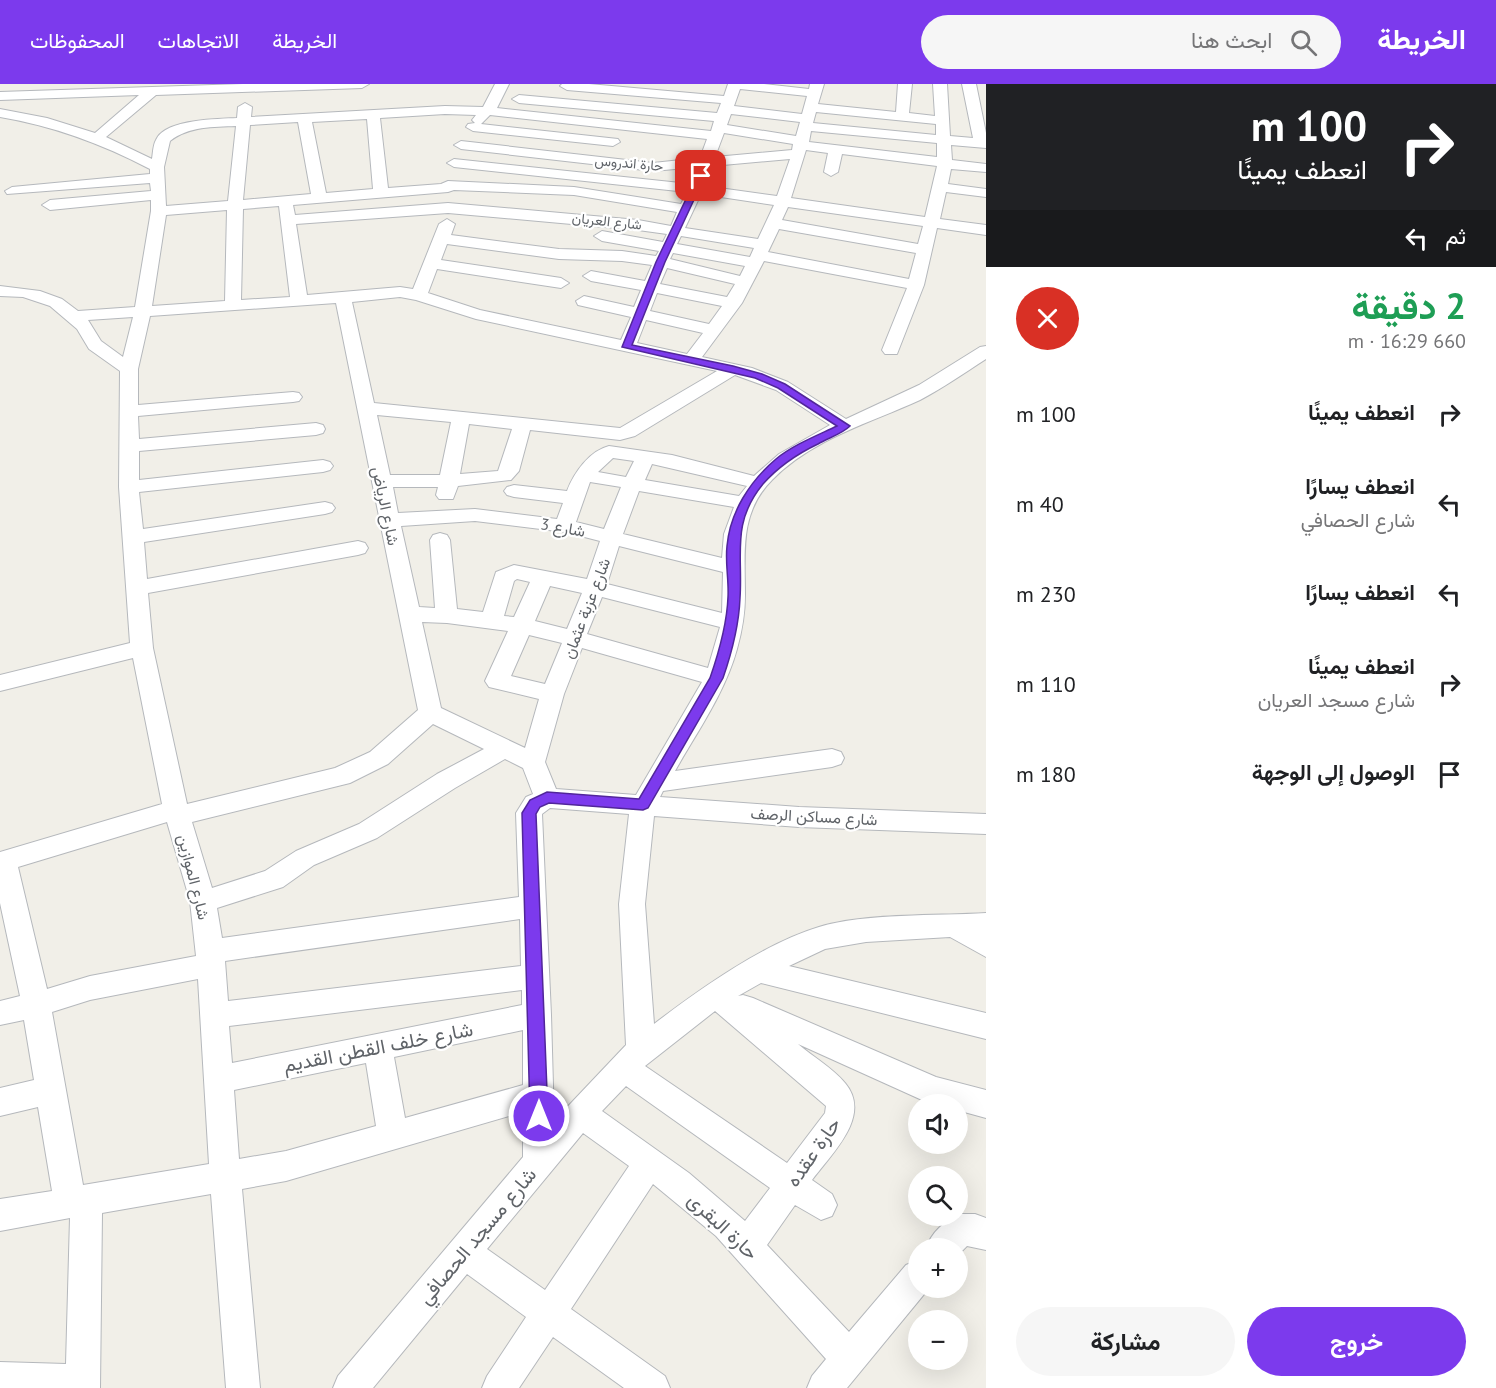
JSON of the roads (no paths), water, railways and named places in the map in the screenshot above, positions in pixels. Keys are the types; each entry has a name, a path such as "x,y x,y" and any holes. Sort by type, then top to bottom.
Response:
{"street":[{"path":"8,92 152,93 246,87 362,84"},
{"path":"902,117 905,84"},
{"path":"940,84 961,118 984,143"},
{"path":"951,84 986,86"},
{"path":"891,350 915,285 932,223 944,163 943,139 961,118 970,85"},
{"path":"558,86 806,121 984,143"},
{"path":"233,305 235,205 246,87"},
{"path":"419,295 446,222 448,187 461,145 488,111 499,91 726,108 806,121 902,117 961,118"},
{"path":"98,137 152,93"},
{"path":"726,108 806,121 836,150 986,168"},
{"path":"627,347 661,262 709,158 726,108"},
{"name":"شارع الموازين","path":"243,1388 225,1177 220,1078 203,901 177,813 155,719 142,648 129,487 129,369 143,311 159,203 157,172 163,139 175,130 201,124 445,110 726,108"},
{"path":"0,113 28,118 98,137 157,172"},
{"path":"374,114 381,193"},
{"path":"304,118 319,198"},
{"path":"691,360 734,303 760,254 783,201 806,121"},
{"name":"حارة اندروس","path":"461,145 639,166 709,158 806,121"},
{"path":"473,127 628,143"},
{"path":"687,149 709,158"},
{"path":"831,172 836,150"},
{"path":"454,163 696,189 986,230"},
{"path":"12,191 157,172"},
{"path":"50,205 159,203 235,205 448,187 566,190 686,209"},
{"path":"940,187 986,193"},
{"path":"285,201 298,231 299,301"},
{"name":"شارع العريان","path":"446,222 579,218 677,230 760,254"},
{"path":"298,231 446,222 548,228 669,246 760,254 915,285"},
{"path":"298,231 446,222 559,254 610,254 661,262 746,282"},
{"path":"772,223 924,250"},
{"path":"431,263 561,283"},
{"path":"591,276 734,303"},
{"path":"0,291 37,294 75,316 85,327 94,344 129,369"},
{"path":"75,316 400,292 419,295 476,315 733,369 782,386 844,426"},
{"name":"شارع الرياض","path":"343,298 430,713"},
{"path":"584,301 715,331"},
{"path":"821,1205 791,1185 632,1058 632,904 649,794 716,678 732,623 733,547 736,525 745,503 759,483 795,451 844,426 919,393 986,351"},
{"path":"365,408 523,423 611,435 628,432 733,369"},
{"path":"130,411 293,397"},
{"path":"443,515 461,417"},
{"path":"380,481 448,482 497,478 507,474 523,423"},
{"path":"128,446 316,429"},
{"path":"565,526 583,475 609,452 646,457 759,483"},
{"name":"شارع عزبة عثمان","path":"533,762 552,694 595,588 631,483 646,457"},
{"path":"129,487 323,466"},
{"path":"583,475 745,503"},
{"path":"514,491 574,498"},
{"path":"134,537 325,508"},
{"name":"شارع 3","path":"389,520 443,515 475,515 565,526 733,568"},
{"path":"440,540 447,614"},
{"path":"138,588 358,548"},
{"path":"492,619 504,577 514,572 595,588 732,623"},
{"path":"543,578 497,681 552,694"},
{"path":"408,614 447,614 492,619 716,678"},
{"path":"0,683 142,648"},
{"path":"0,1379 83,1385 78,1201 51,1090 36,1005 2,862 177,813 341,776 379,758 430,713 533,762 547,798"},
{"path":"203,901 274,879 305,858 368,831 446,781 505,748"},
{"path":"539,1161 536,976 531,906 529,813 535,804 547,798 649,794 831,758"},
{"name":"شارع مساكن الرصف","path":"649,794 799,817 986,824"},
{"path":"0,1013 210,958 531,906"},
{"name":"شارع مسجد الحصافي","path":"350,1388 580,1113 632,1058 716,995 801,946 843,933 986,924"},
{"path":"952,925 986,945"},
{"path":"758,970 986,1026"},
{"path":"214,1015 536,976"},
{"path":"716,995 933,1090 986,1104"},
{"name":"حارة عقده","path":"716,995 839,1099 841,1112 839,1118 747,1245"},
{"name":"شارع خلف القطن القديم","path":"220,1078 537,1015"},
{"path":"378,1047 393,1134"},
{"path":"0,1101 51,1090"},
{"path":"0,1215 286,1166 539,1094"},
{"name":"حارة البقرى","path":"580,1113 707,1207 747,1245 849,1358"},
{"path":"499,1388 649,1163"},
{"path":"952,1238 967,1228 986,1234"},
{"path":"464,1252 653,1388"},
{"path":"824,1388 908,1288"}]}
